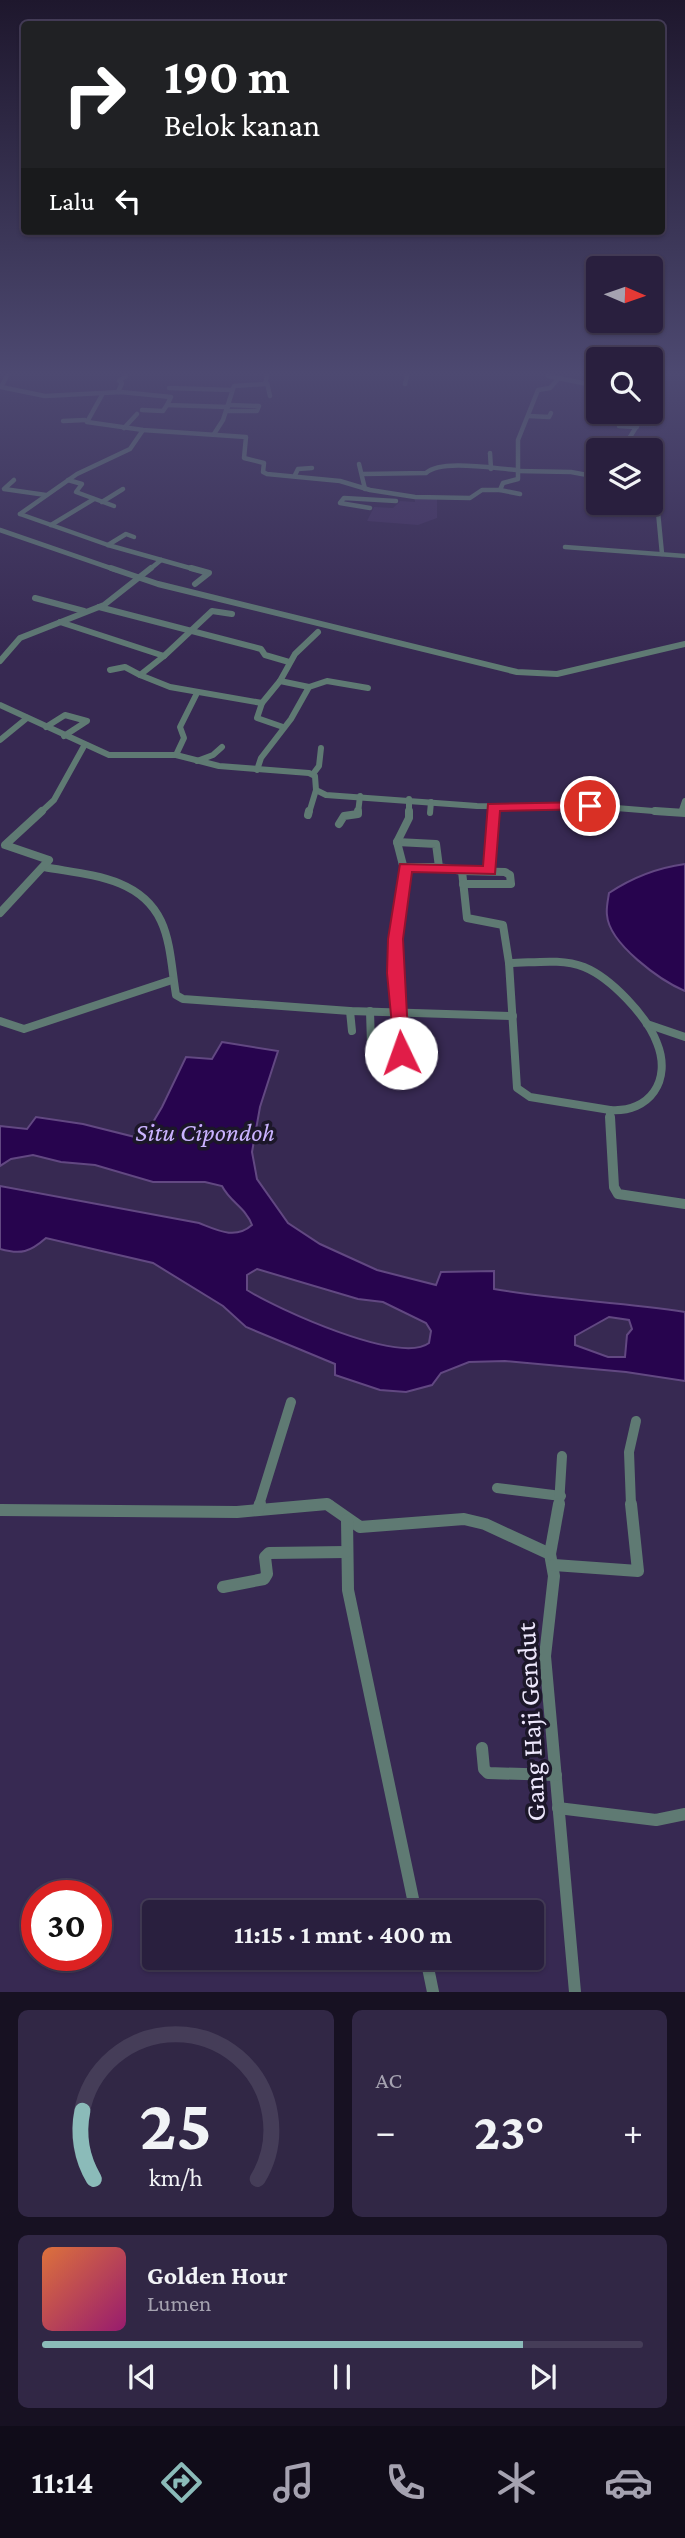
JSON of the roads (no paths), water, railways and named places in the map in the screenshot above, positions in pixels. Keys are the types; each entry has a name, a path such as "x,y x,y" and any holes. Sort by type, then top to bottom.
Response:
{"street":[{"path":"90,469 68,480 20,514 108,545 209,573 194,584"},
{"path":"264,469 264,473 343,482 396,501"},
{"path":"295,475 299,469"},
{"path":"358,469 358,472 363,474 426,473 431,469"},
{"path":"491,469 586,475"},
{"path":"500,490 503,484 517,481 518,470"},
{"path":"363,474 370,500"},
{"path":"14,480 4,489 46,495"},
{"path":"68,480 82,484 75,490 114,506"},
{"path":"102,502 123,489"},
{"path":"370,508 340,503 344,498 396,501 470,498 482,491 500,490 520,494"},
{"path":"51,525 93,499"},
{"path":"658,515 662,554"},
{"path":"0,530 139,578 537,675 558,674 685,644"},
{"path":"108,545 124,532 134,537"},
{"path":"565,547 685,555"},
{"path":"0,661 20,638 100,607 161,560"},
{"path":"35,598 84,611"},
{"path":"100,607 261,649 265,655 289,662"},
{"path":"140,675 212,611 232,614"},
{"path":"60,622 164,656"},
{"path":"283,727 258,719 262,703 280,681 302,644 317,632"},
{"path":"110,670 125,667 170,687 262,703"},
{"path":"280,681 309,687 327,681 368,688"},
{"path":"257,771 261,758 309,687"},
{"path":"176,755 184,738 180,727 197,693"},
{"path":"0,705 84,746 119,757 176,755 257,771 313,774"},
{"path":"46,727 65,715 86,720 64,736"},
{"path":"0,740 27,718"},
{"path":"3,848 54,800 84,746"},
{"path":"197,761 222,747"},
{"path":"308,815 316,790 313,774 319,766 321,748"},
{"path":"316,790 326,795 493,807 595,806 683,813 685,802"},
{"path":"339,824 344,816 358,814 360,796"},
{"path":"401,1053 395,939 405,867 397,842 409,818 409,799"},
{"path":"430,813 431,802"},
{"path":"490,871 493,807"},
{"path":"397,842 436,844 439,867"},
{"path":"0,913 49,860 46,857 3,848"},
{"path":"44,867 122,882 150,904 162,922 176,995 183,999 350,1011 398,1010 513,1016"},
{"path":"405,867 509,873 511,884 463,884"},
{"path":"462,871 467,918 471,921 496,922 504,926 517,1088 521,1093 610,1110 633,1111 649,1101 656,1092 660,1057 658,1044 644,1024 603,980 584,967 509,963"},
{"path":"0,1021 24,1029 172,980"},
{"path":"350,1011 352,1031"},
{"path":"370,1011 371,1044"},
{"path":"644,1024 685,1037"},
{"path":"610,1110 615,1191 651,1200 685,1204"},
{"path":"258,1510 291,1402"},
{"path":"0,1510 237,1512 327,1504 338,1509 354,1525 368,1527 464,1519 485,1524 552,1559 638,1571 629,1490 629,1451 636,1421"},
{"name":"Gang Haji Gendut","path":"562,1456 561,1496 544,1642 575,1992"},
{"path":"497,1488 561,1496"},
{"path":"347,1520 345,1552 348,1590 413,1900"},
{"path":"223,1587 264,1579 267,1574 265,1557 269,1553 345,1552"},
{"path":"482,1748 484,1769 488,1773 556,1775"},
{"path":"558,1808 656,1819 685,1814"},
{"path":"428,1970 433,1992"}],"water":[{"path":"685,864 685,991 650,970 626,949 610,926 607,910 609,893 618,887 655,871"},
{"name":"Situ Cipondoh","path":"222,1042 278,1051 260,1107 252,1152 257,1179 288,1223 320,1244 377,1270 436,1285 441,1272 494,1271 494,1289 685,1312 685,1381 626,1372 505,1361 469,1362 441,1373 432,1385 406,1392 380,1390 335,1375 335,1364 246,1327 223,1306 153,1263 46,1238 25,1251 0,1249 0,1186 199,1223 226,1232 239,1232 252,1225 222,1186 205,1182 153,1182 95,1165 61,1162 33,1155 11,1159 0,1166 0,1126 27,1129 36,1117 83,1124 143,1139 186,1057 212,1059","holes":["257,1269 358,1299 383,1302 426,1323 431,1331 429,1343 414,1348 393,1347 338,1332 310,1321 247,1290 247,1275","609,1317 629,1320 632,1329 627,1335 625,1357 608,1357 575,1345 575,1336"]}]}
